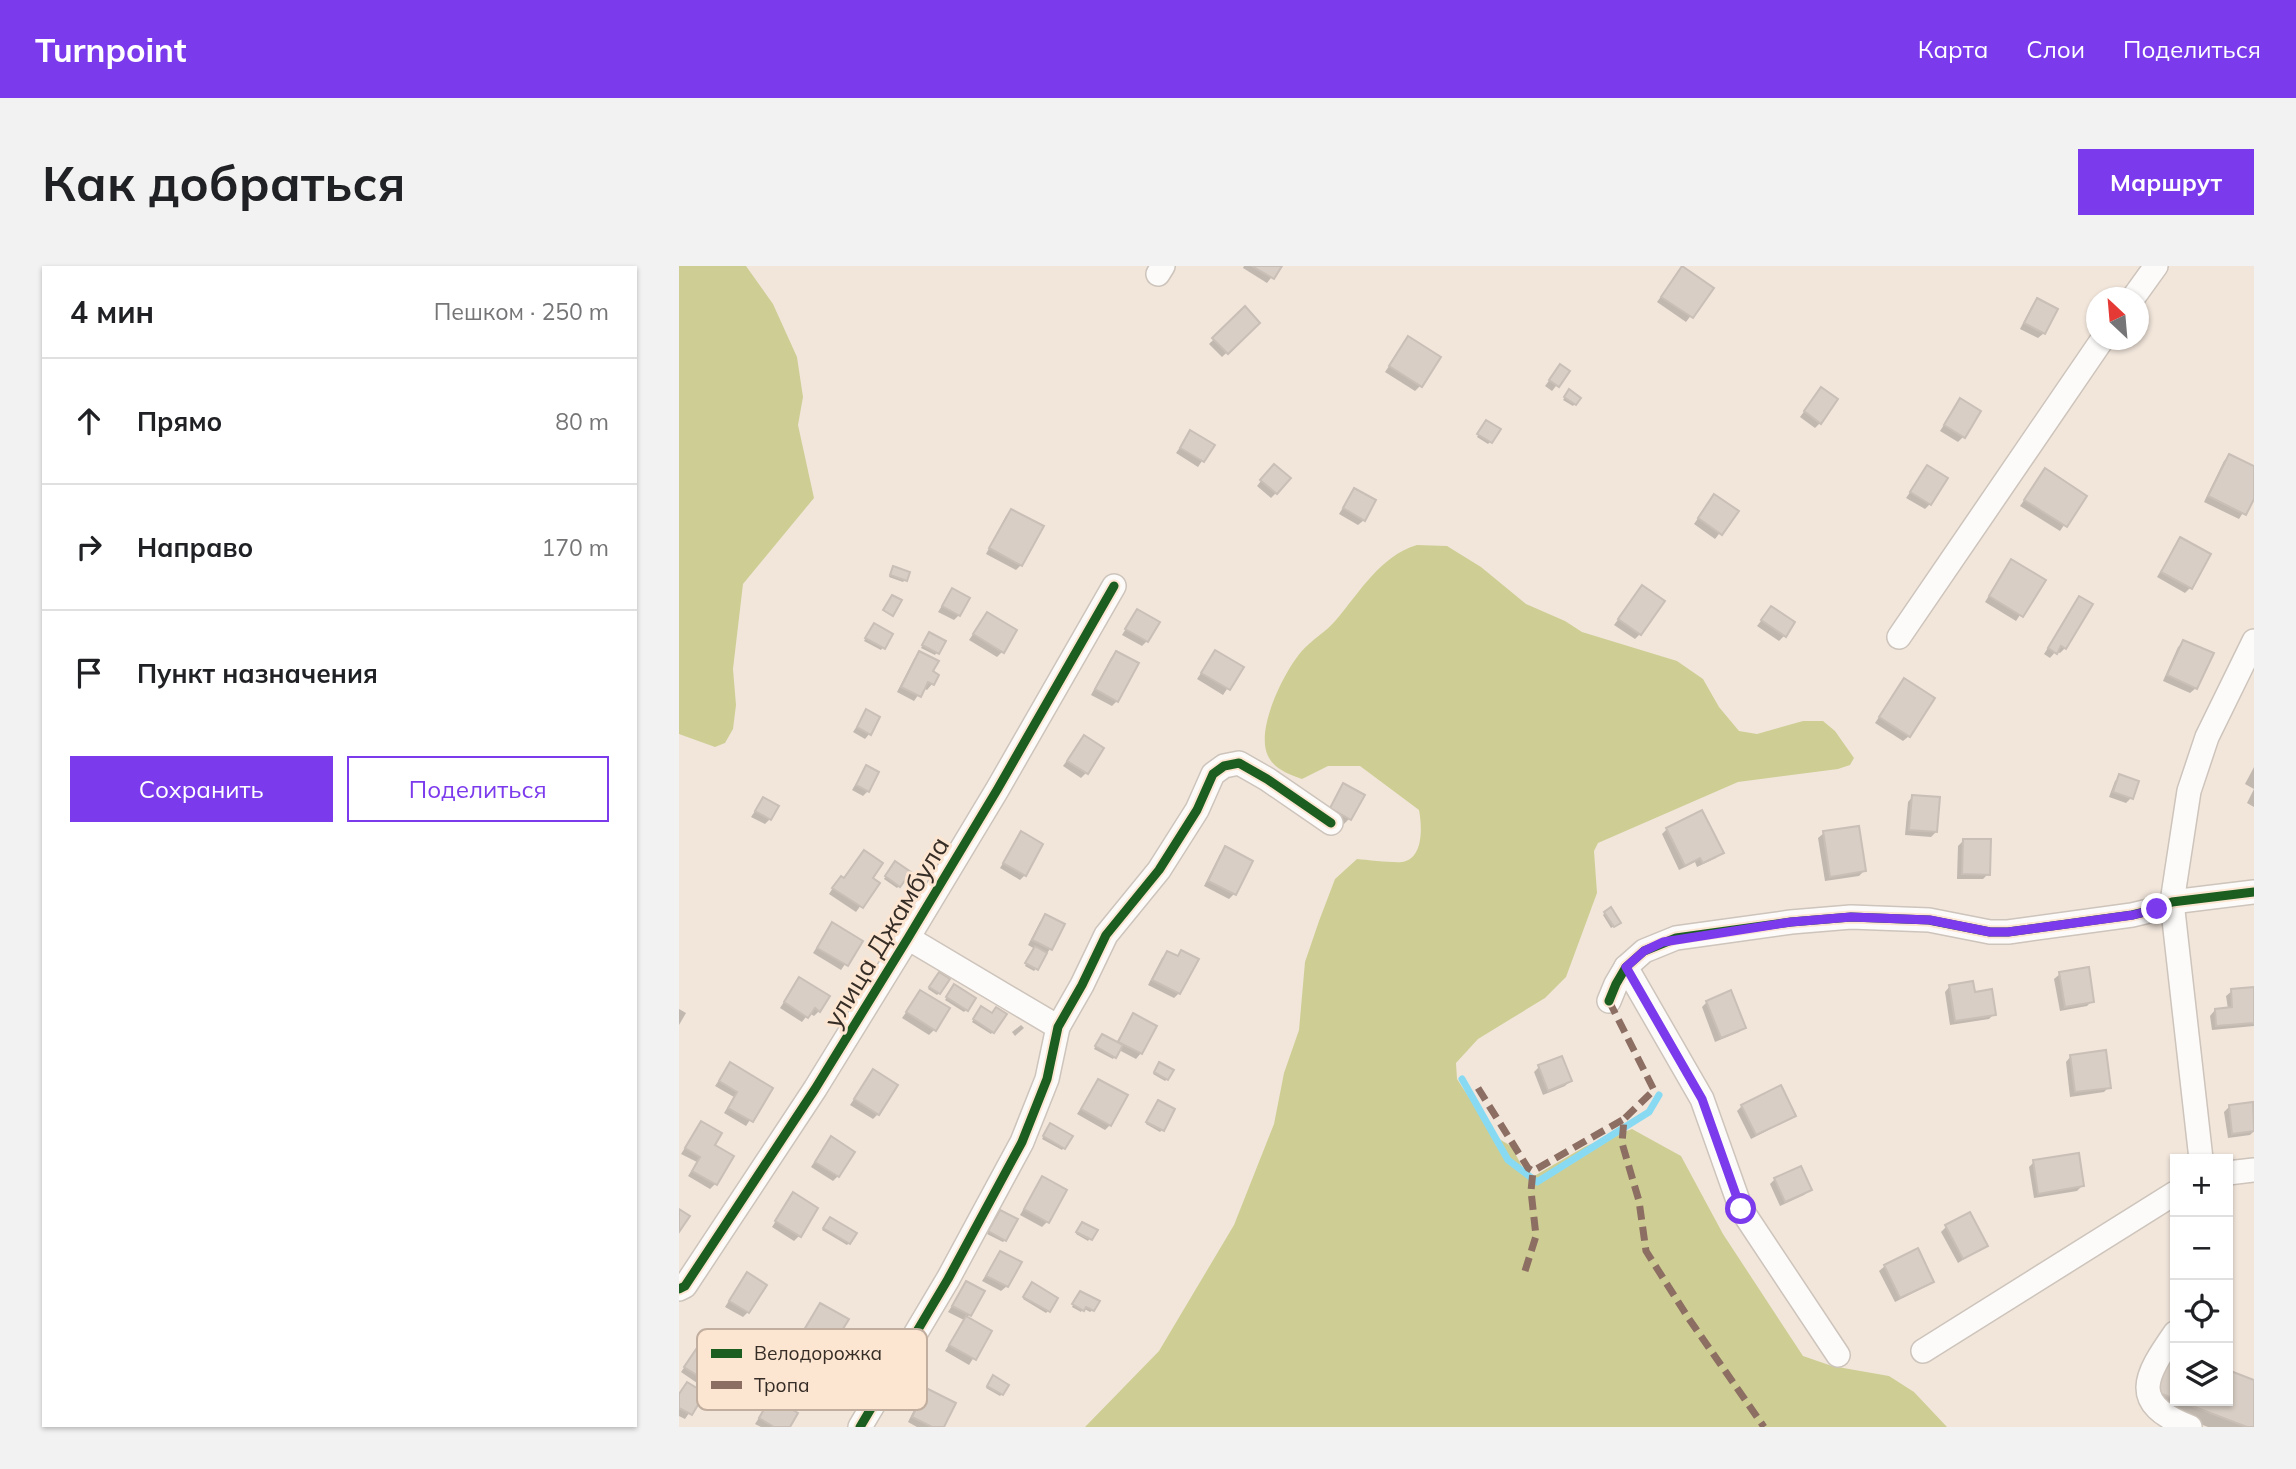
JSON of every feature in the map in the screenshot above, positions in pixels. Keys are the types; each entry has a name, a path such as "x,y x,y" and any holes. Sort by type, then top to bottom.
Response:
{"street":[{"path":"2141,287 2157,266"},
{"path":"1899,637 2095,350"},
{"name":"улица Джамбула","path":"679,1289 685,1286 815,1089 997,790 1114,586"},
{"path":"2200,1154 2172,902 2189,791 2207,737 2254,641"},
{"path":"918,1329 1022,1142 1048,1079 1058,1027 1106,935 1159,870 1197,810 1213,774 1224,766 1239,763 1331,823"},
{"path":"1609,1001 1626,967 1644,951 1663,942 1791,922 1851,917 1930,920 1990,932 2008,932 2133,915 2172,902 2254,892"},
{"path":"908,938 1058,1027"},
{"path":"1626,967 1702,1099 1741,1209 1837,1355"},
{"path":"2233,1172 2254,1170"},
{"path":"1923,1351 2170,1196"},
{"path":"2170,1340 2153,1365 2147,1388 2153,1404 2173,1420 2190,1427"},
{"path":"860,1427 870,1410"}],"green space":[{"path":"679,266 746,266 773,304 797,357 803,397 798,425 814,498 743,584 733,669 736,705 733,729 725,743 715,747 679,734"},
{"path":"1417,545 1447,546 1481,567 1526,604 1565,621 1582,632 1677,661 1703,679 1719,707 1739,731 1757,734 1803,721 1823,721 1835,731 1854,758 1850,765 1838,769 1738,782 1598,843 1594,851 1597,893 1566,977 1545,998 1478,1039 1456,1063 1457,1079 1494,1136 1511,1146 1529,1179 1586,1146 1632,1129 1681,1156 1723,1234 1803,1356 1832,1366 1889,1376 1914,1392 1947,1427 1085,1427 1159,1351 1234,1225 1274,1124 1284,1073 1299,1030 1305,962 1335,879 1357,859 1402,862 1409,860 1418,848 1421,833 1419,810 1360,766 1328,766 1302,779 1274,765 1265,745 1265,732 1273,702 1294,661 1332,624 1381,566 1404,550"}],"building":[{"path":"1252,266 1282,266 1274,279"},
{"path":"1682,266 1714,288 1693,318 1661,297"},
{"path":"2037,298 2058,309 2045,334 2024,323"},
{"path":"1245,306 1260,323 1228,354 1212,338"},
{"path":"1408,336 1441,357 1422,387 1389,366"},
{"path":"1560,364 1570,371 1559,387 1549,380"},
{"path":"1821,387 1838,399 1821,424 1804,411"},
{"path":"1569,389 1581,398 1576,405 1564,397"},
{"path":"1960,398 1981,411 1965,438 1944,425"},
{"path":"1486,420 1501,429 1492,443 1477,434"},
{"path":"1190,430 1215,445 1204,462 1180,448"},
{"path":"2229,454 2254,466 2254,499 2246,515 2208,496"},
{"path":"1274,464 1291,478 1277,494 1260,480"},
{"path":"1927,465 1948,478 1931,505 1910,492"},
{"path":"2045,468 2087,496 2067,527 2024,500"},
{"path":"1354,488 1376,500 1365,521 1343,508"},
{"path":"1714,494 1739,511 1722,535 1698,518"},
{"path":"1011,509 1044,526 1022,566 989,548"},
{"path":"2180,537 2211,554 2192,589 2161,572"},
{"path":"2011,559 2046,580 2023,617 1989,596"},
{"path":"893,566 910,572 907,581 890,575"},
{"path":"1642,585 1665,601 1641,635 1618,619"},
{"path":"952,588 970,598 960,616 942,606"},
{"path":"892,595 902,600 893,616 883,610"},
{"path":"2079,596 2093,604 2066,649 2061,646 2057,654 2048,648"},
{"path":"1771,606 1795,622 1786,637 1761,620"},
{"path":"1137,609 1160,622 1148,642 1125,629"},
{"path":"987,612 1017,630 1004,653 973,634"},
{"path":"874,623 893,634 885,649 865,638"},
{"path":"929,632 946,641 939,654 922,645"},
{"path":"2183,640 2214,653 2197,689 2167,675"},
{"path":"1215,650 1244,667 1230,690 1201,673"},
{"path":"919,651 939,661 933,671 939,675 934,685 928,682 921,697 901,687"},
{"path":"1116,651 1139,663 1118,702 1095,689"},
{"path":"1904,678 1935,698 1910,737 1879,717"},
{"path":"866,709 880,717 871,735 857,727"},
{"path":"1084,735 1104,748 1088,774 1067,761"},
{"path":"866,765 879,772 869,792 856,785"},
{"path":"2119,774 2139,781 2133,799 2113,792"},
{"path":"1343,783 1365,795 1351,820 1330,808"},
{"path":"1912,795 1940,797 1937,832 1909,830"},
{"path":"763,797 779,806 771,820 755,811"},
{"path":"1702,810 1724,853 1703,863 1700,858 1685,866 1666,828"},
{"path":"1859,826 1866,871 1830,877 1823,831"},
{"path":"1021,831 1043,844 1026,876 1003,863"},
{"path":"1963,839 1991,839 1990,875 1962,874"},
{"path":"1225,846 1253,861 1236,895 1208,881"},
{"path":"864,850 883,863 873,878 880,883 863,908 832,888 841,876 844,878"},
{"path":"895,861 911,872 900,887 885,876"},
{"path":"1611,907 1621,923 1614,927 1604,912"},
{"path":"1045,914 1065,924 1052,950 1032,940"},
{"path":"832,922 863,941 848,966 817,948"},
{"path":"1035,946 1047,953 1038,970 1025,963"},
{"path":"1181,950 1199,959 1180,994 1152,980 1167,951 1178,956"},
{"path":"2089,967 2094,1002 2065,1007 2059,972"},
{"path":"939,972 950,979 940,994 929,987"},
{"path":"799,977 830,996 820,1012 815,1008 808,1018 784,1002"},
{"path":"1973,981 1975,992 1992,989 1996,1015 1955,1021 1949,985"},
{"path":"954,984 976,998 968,1011 946,997"},
{"path":"2254,987 2254,1023 2216,1026 2215,1009 2232,1007 2231,989"},
{"path":"920,990 950,1008 936,1031 906,1012"},
{"path":"1731,990 1746,1028 1721,1038 1706,1001"},
{"path":"981,1006 992,1013 996,1007 1007,1014 994,1033 973,1019"},
{"path":"1133,1013 1157,1026 1142,1054 1118,1042"},
{"path":"1102,1034 1123,1045 1116,1058 1095,1046"},
{"path":"2106,1050 2111,1088 2075,1092 2070,1055"},
{"path":"1562,1056 1572,1081 1548,1091 1538,1065"},
{"path":"730,1062 773,1088 753,1122 728,1108 737,1092 719,1081"},
{"path":"1159,1062 1174,1070 1168,1080 1154,1072"},
{"path":"873,1069 898,1085 879,1115 854,1099"},
{"path":"1098,1079 1128,1095 1111,1126 1081,1109"},
{"path":"1781,1085 1796,1116 1756,1135 1741,1105"},
{"path":"1158,1100 1175,1109 1164,1131 1146,1122"},
{"path":"2253,1102 2254,1131 2232,1134 2229,1105"},
{"path":"701,1121 722,1133 715,1145 734,1156 717,1185 692,1171 700,1157 685,1148"},
{"path":"1050,1123 1073,1136 1065,1149 1043,1136"},
{"path":"831,1136 855,1152 839,1177 815,1162"},
{"path":"2079,1153 2084,1186 2038,1194 2033,1160"},
{"path":"1801,1166 1812,1190 1785,1202 1774,1178"},
{"path":"1042,1176 1067,1190 1049,1223 1024,1209"},
{"path":"793,1192 818,1208 801,1237 775,1221"},
{"path":"679,1209 690,1216 679,1232"},
{"path":"1000,1210 1018,1219 1006,1241 988,1231"},
{"path":"1970,1212 1988,1246 1963,1259 1945,1225"},
{"path":"830,1217 857,1233 850,1244 823,1228"},
{"path":"1082,1222 1098,1230 1092,1240 1076,1232"},
{"path":"1918,1248 1934,1282 1900,1298 1884,1265"},
{"path":"1000,1251 1022,1262 1008,1287 986,1276"},
{"path":"747,1272 767,1285 749,1313 729,1301"},
{"path":"966,1281 985,1291 971,1316 952,1306"},
{"path":"1032,1282 1058,1298 1050,1312 1023,1297"},
{"path":"1080,1291 1100,1301 1094,1311 1086,1307 1084,1311 1072,1304"},
{"path":"820,1303 849,1319 843,1329 805,1329"},
{"path":"966,1316 992,1331 976,1360 949,1345"},
{"path":"697,1348 697,1375 684,1367"},
{"path":"2170,1358 2170,1397 2151,1390"},
{"path":"2233,1372 2254,1380 2254,1427 2247,1427 2192,1406 2233,1406"},
{"path":"993,1375 1009,1385 1003,1395 987,1386"},
{"path":"687,1382 697,1388 697,1407 692,1415 679,1408 679,1394"},
{"path":"927,1388 956,1403 944,1427 932,1427 912,1417 915,1410 927,1410"},
{"path":"764,1410 793,1410 798,1413 790,1427 774,1427 759,1418"}],"waterway":[{"path":"1462,1079 1508,1160 1537,1182 1649,1112 1659,1095"}],"marked path":[{"path":"1609,1001 1654,1090 1624,1119 1622,1143 1639,1201 1646,1251 1689,1319 1764,1427"},
{"path":"1478,1088 1528,1168 1533,1171 1624,1119"},
{"path":"1525,1271 1536,1236 1531,1191 1533,1171"}],"cycle path":[{"path":"679,1289 685,1286 815,1089 997,790 1114,586"},
{"path":"918,1329 1022,1142 1047,1079 1058,1027 1106,935 1159,870 1197,810 1213,774 1224,766 1239,763 1331,823"},
{"path":"1609,1001 1626,967 1644,951 1676,938 1791,922 1851,917 1929,920 1990,932 2008,932 2132,915 2172,902 2254,892"},
{"path":"860,1427 870,1410"}],"route":[{"path":"1741,1209 1702,1099 1626,967 1644,951 1676,938 1791,922 1851,917 1930,920 1990,932 2008,932 2133,915 2157,909"}]}
